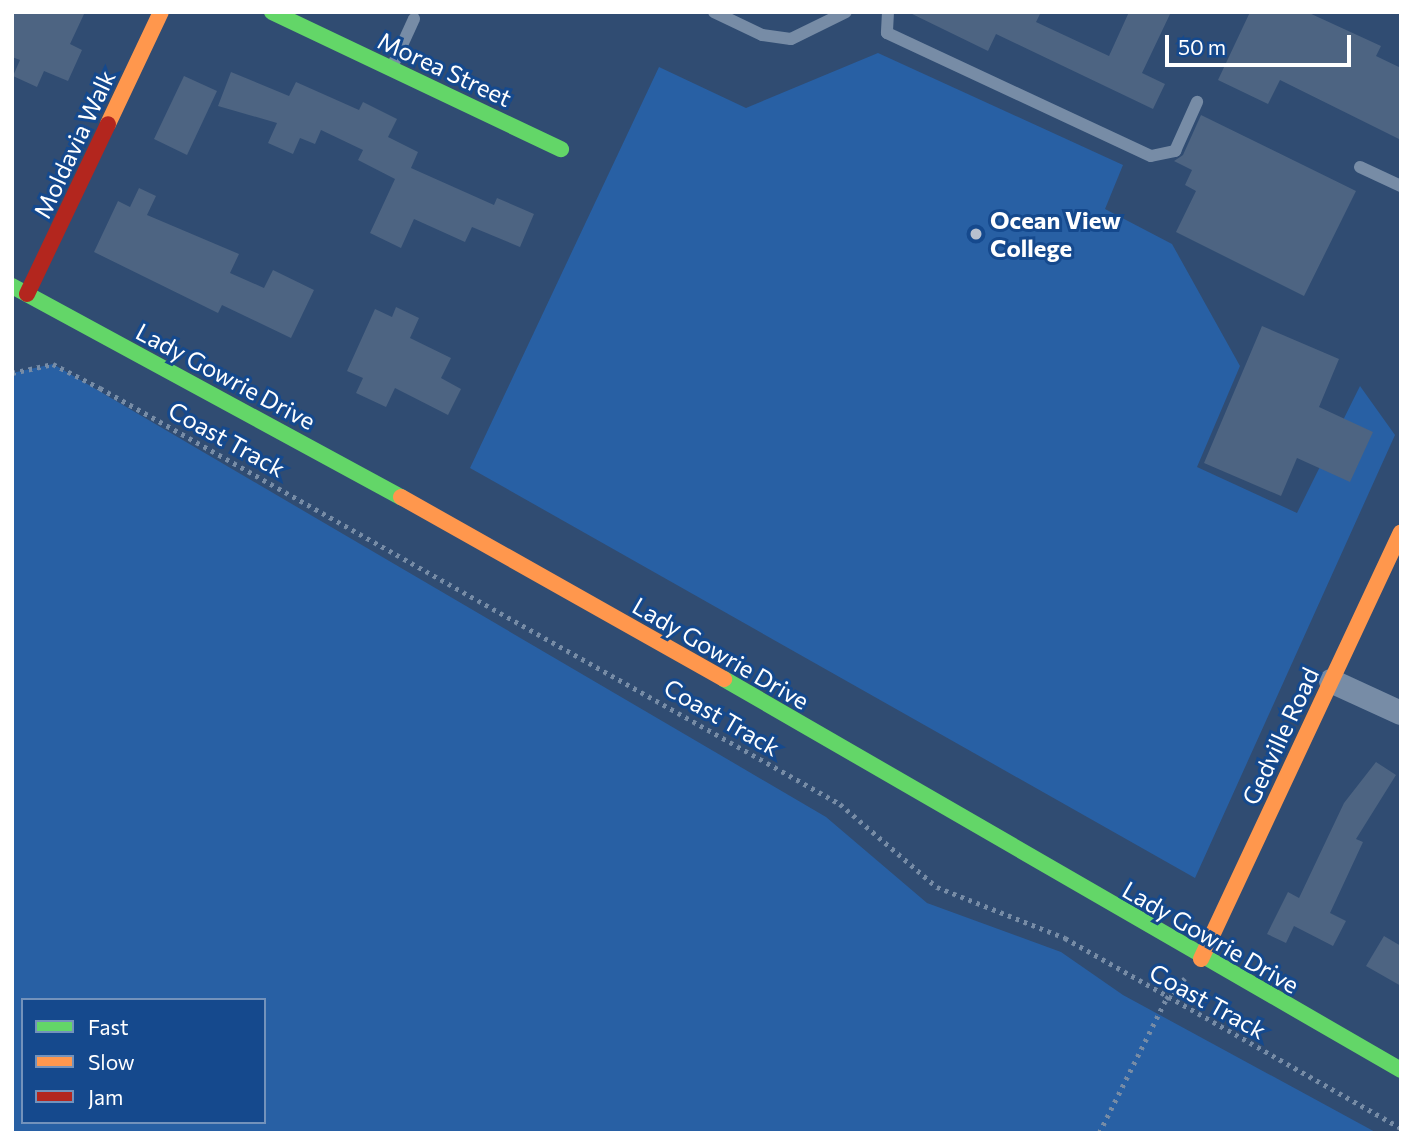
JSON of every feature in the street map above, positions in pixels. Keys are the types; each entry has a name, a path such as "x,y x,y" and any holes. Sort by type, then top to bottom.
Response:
{"main road":[{"name":"Moldavia Walk","path":"27,294 161,12"},
{"name":"Morea Street","path":"272,12 561,149"},
{"name":"Lady Gowrie Drive","path":"12,286 502,551 1201,959 1401,1070"},
{"name":"Gedville Road","path":"1201,959 1401,533"}],"street":[{"path":"1331,681 1401,713"}],"lane":[{"path":"714,12 762,35 791,40 846,12"},
{"path":"888,12 887,33 1152,156 1175,151 1198,103"},
{"path":"391,69 414,19"},
{"path":"1360,167 1401,186"}],"path":[{"name":"Coast Track","path":"12,373 53,365 100,388 840,804 937,887 1065,938 1166,999 1401,1128"},
{"path":"1099,1133 1166,999 1201,959"}],"shaded area":[{"name":"Ocean View College","path":"878,53 1123,165 1105,209 1172,244 1240,366 1197,467 1297,513 1360,386 1395,435 1195,878 470,468 659,67 746,108"},
{"path":"53,364 826,817 927,903 1061,952 1123,995 1377,1133 12,1133 12,373"}],"building":[{"path":"12,12 85,12 70,44 82,50 68,81 44,71 37,87 13,76 20,60 12,57"},
{"path":"908,12 1041,12 1036,22 1109,56 1129,12 1171,12 1142,73 1165,84 1153,109 996,34 988,51"},
{"path":"1250,12 1307,12 1381,46 1376,56 1401,68 1401,140 1280,80 1268,104 1218,80"},
{"path":"231,72 289,96 296,82 359,110 363,102 397,119 388,137 418,152 411,168 494,205 497,198 534,214 520,247 472,227 465,242 414,219 401,248 370,233 395,179 358,160 363,150 321,130 315,144 300,138 293,154 268,143 277,123 218,106"},
{"path":"184,76 217,91 187,155 154,139"},
{"path":"1201,115 1356,191 1304,296 1176,232 1196,191 1185,185 1192,170 1174,161 1183,155"},
{"path":"139,188 156,196 147,215 239,254 230,273 264,288 273,270 314,290 291,338 222,305 218,313 94,252 118,201 130,207"},
{"path":"396,307 419,318 410,338 451,358 441,378 461,389 448,415 395,388 386,407 356,393 363,378 347,371 375,309 392,317"},
{"path":"1262,326 1339,359 1319,407 1373,432 1350,482 1297,458 1281,496 1204,463"},
{"path":"1376,762 1396,775 1356,839 1363,842 1330,913 1346,921 1333,946 1294,926 1286,943 1267,934 1288,892 1299,898 1344,803"},
{"path":"1384,936 1401,946 1401,986 1366,966"}],"traffic: fast":[{"path":"272,12 561,149"},
{"path":"12,286 401,497"},
{"path":"724,679 1401,1070"}],"traffic: slow":[{"path":"108,124 161,12"},
{"path":"401,497 724,679"},
{"path":"1201,959 1401,533"}],"traffic: jam":[{"path":"27,294 108,124"}],"place":[{"name":"Ocean View College","path":"976,234"}]}
